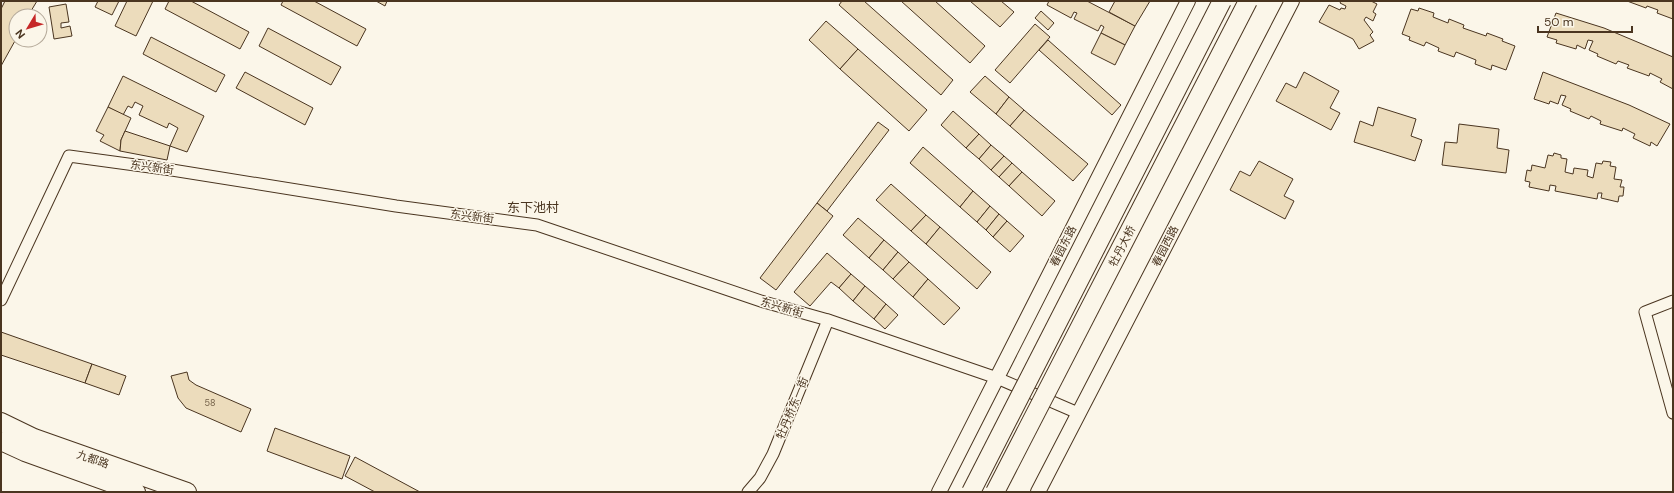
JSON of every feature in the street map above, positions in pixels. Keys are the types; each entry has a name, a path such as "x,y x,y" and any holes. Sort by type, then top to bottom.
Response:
{"main road":[{"name":"牡丹大桥","path":"971,492 1222,1"},
{"name":"牡丹大桥","path":"995,492 1248,1"},
{"name":"九都路","path":"1,422 34,438 187,492"},
{"name":"九都路","path":"1,441 112,487 136,492"}],"street":[{"name":"春园东路","path":"939,492 1188,1"},
{"name":"春园西路","path":"1038,492 1292,1"},
{"name":"东兴新街","path":"1,300 69,156 179,171 396,206 537,225 764,302 828,320 997,378 1078,413"},
{"path":"1673,301 1645,312 1673,413"},
{"name":"牡丹桥东一街","path":"748,492 760,478 773,454 828,320"}],"building":[{"path":"5,1 37,1 33,8 8,8 8,48 11,48 1,66 1,9"},
{"path":"98,1 119,1 112,15 95,7"},
{"path":"127,1 153,1 136,36 115,26"},
{"path":"169,1 191,1 249,32 240,49 165,9"},
{"path":"283,1 314,1 366,29 357,46 281,5"},
{"path":"376,1 387,1 385,6"},
{"path":"842,1 864,1 953,80 941,95 839,5"},
{"path":"901,1 935,1 985,46 970,63"},
{"path":"970,1 1001,1 1014,12 1000,27"},
{"path":"1049,1 1087,1 1135,26 1125,45 1101,33 1104,27 1101,25 1098,31 1074,19 1077,13 1074,12 1071,18 1047,5"},
{"path":"1115,1 1150,1 1135,26 1109,12"},
{"path":"1341,1 1371,1 1377,4 1373,12 1376,14 1373,21 1366,17 1364,20 1373,32 1370,35 1374,41 1359,49 1353,39 1319,22 1329,5 1340,10 1341,8 1345,9 1346,6 1340,3"},
{"path":"1627,1 1673,1 1673,19 1657,13 1658,10 1647,6 1646,8"},
{"path":"66,4 69,22 61,23 61,28 70,26 72,36 54,39 49,7"},
{"path":"1419,8 1434,13 1433,17 1448,23 1449,19 1464,25 1463,28 1486,36 1487,33 1503,39 1502,41 1515,46 1506,70 1492,65 1491,70 1475,64 1476,60 1456,52 1454,57 1438,51 1439,48 1426,42 1424,46 1409,40 1410,37 1402,34 1411,9 1418,11"},
{"path":"1041,11 1054,23 1048,30 1035,18"},
{"path":"1556,13 1604,28 1673,57 1673,89 1660,82 1662,79 1650,73 1649,76 1627,68 1629,65 1618,61 1616,64 1597,56 1598,54 1589,50 1593,41 1588,40 1585,49 1577,45 1576,49 1556,43 1557,40 1547,37"},
{"path":"826,21 858,49 840,69 809,40"},
{"path":"1035,24 1050,37 1010,83 995,70"},
{"path":"268,28 341,67 331,85 259,46"},
{"path":"1101,33 1125,45 1115,65 1091,53"},
{"path":"151,37 225,75 216,92 143,54"},
{"path":"1048,40 1121,105 1112,115 1039,50"},
{"path":"858,49 927,110 909,131 840,69"},
{"path":"245,72 313,108 305,125 236,88"},
{"path":"1304,72 1339,91 1330,108 1340,113 1331,130 1276,101 1286,83 1296,88"},
{"path":"1543,72 1629,105 1670,124 1657,146 1651,142 1650,146 1633,138 1635,134 1623,128 1622,131 1600,124 1601,121 1591,116 1589,119 1570,111 1571,109 1562,105 1566,96 1561,95 1558,104 1550,101 1549,104 1534,99"},
{"path":"123,76 204,116 187,152 170,146 178,128 169,123 167,128 139,115 143,106 135,102 132,108 128,106 123,115 108,107"},
{"path":"985,76 1009,97 996,114 970,92"},
{"path":"1009,97 1024,110 1010,126 996,114"},
{"path":"108,107 131,118 121,140 120,151 100,141 104,135 96,131"},
{"path":"1378,107 1416,119 1411,136 1422,140 1415,161 1354,142 1360,121 1373,126"},
{"path":"1024,110 1088,164 1073,181 1010,126"},
{"path":"953,111 979,134 966,148 941,125"},
{"path":"878,122 889,130 827,211 817,203"},
{"path":"1459,124 1499,129 1497,148 1509,150 1506,173 1442,165 1445,142 1457,143"},
{"path":"125,131 170,146 167,160 120,151 121,140"},
{"path":"979,134 991,145 979,159 966,148"},
{"path":"991,145 1004,156 991,170 979,159"},
{"path":"923,147 973,191 960,207 910,163"},
{"path":"1554,153 1561,155 1561,158 1567,159 1565,172 1573,174 1574,168 1588,170 1587,176 1593,178 1596,163 1602,164 1603,161 1611,162 1610,166 1616,167 1614,179 1622,180 1620,187 1624,187 1623,196 1619,196 1618,202 1601,198 1602,193 1598,193 1597,199 1555,191 1556,186 1550,185 1549,191 1529,187 1530,182 1525,181 1527,170 1531,171 1532,165 1545,168 1548,155 1553,156"},
{"path":"1004,156 1012,163 999,177 991,170"},
{"path":"1259,161 1293,179 1284,196 1294,201 1285,219 1230,190 1240,171 1250,176"},
{"path":"1012,163 1022,172 1009,186 999,177"},
{"path":"1022,172 1055,201 1042,216 1009,186"},
{"path":"891,184 926,215 911,231 876,200"},
{"path":"973,191 990,206 977,222 960,207"},
{"path":"817,203 833,216 776,290 760,278"},
{"path":"990,206 999,214 986,230 977,222"},
{"path":"999,214 1007,221 993,237 986,230"},
{"path":"926,215 940,227 926,244 911,231"},
{"path":"858,218 884,240 869,258 843,235"},
{"path":"1007,221 1024,236 1010,252 993,237"},
{"path":"940,227 991,272 977,289 926,244"},
{"path":"884,240 898,252 883,270 869,258"},
{"path":"898,252 909,262 893,279 883,270"},
{"path":"827,253 851,274 839,288 831,282 810,306 794,292"},
{"path":"909,262 928,279 913,297 893,279"},
{"path":"851,274 865,286 853,301 839,288"},
{"path":"928,279 960,308 944,325 913,297"},
{"path":"865,286 886,304 874,319 853,301"},
{"path":"886,304 898,315 885,329 874,319"},
{"path":"1,332 92,364 85,383 1,355"},
{"path":"92,364 126,376 119,395 85,383"},
{"path":"187,372 189,380 196,385 251,409 241,432 186,408 178,398 171,376"},
{"path":"275,428 350,456 342,479 267,451"},
{"path":"355,457 420,492 375,492 345,476"}],"district":[{"name":"东下池村","path":"533,207"}]}
